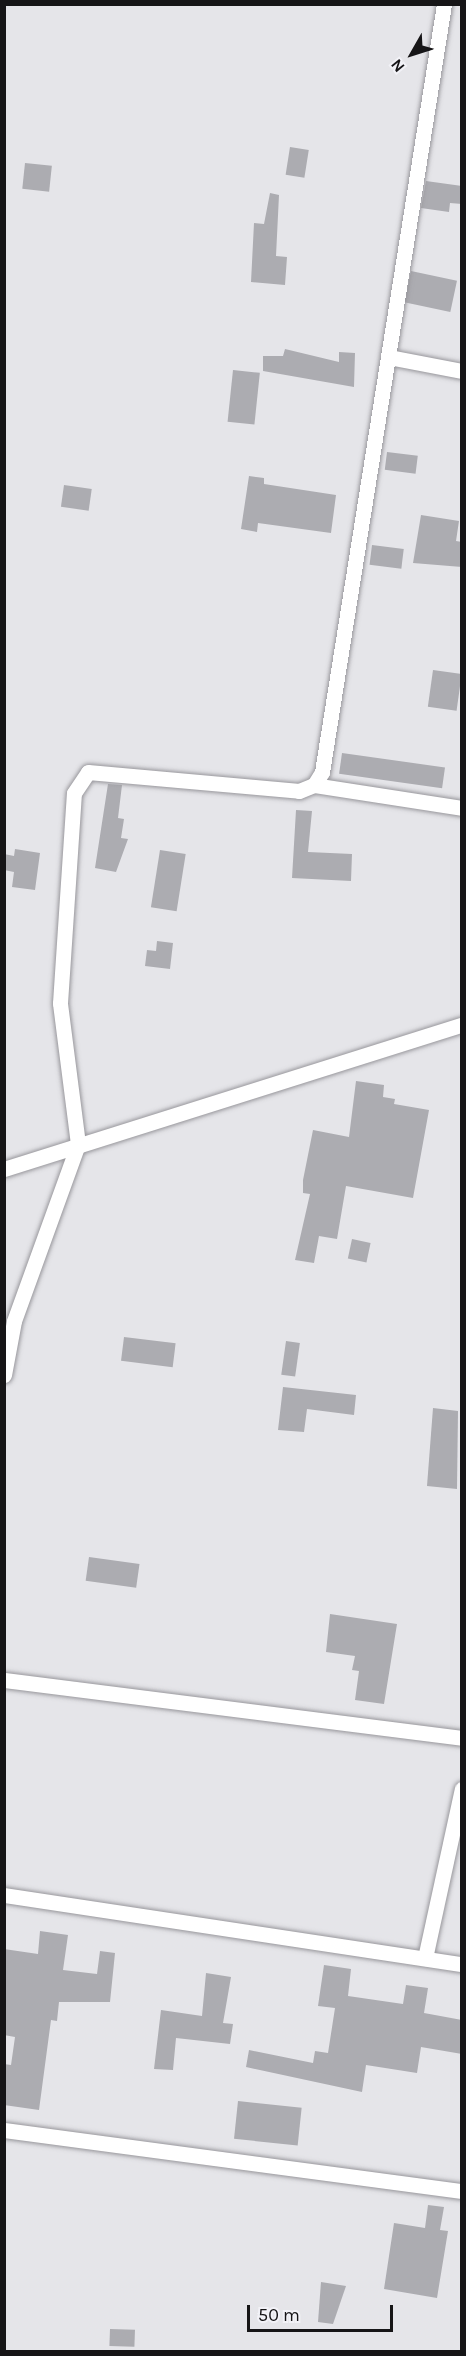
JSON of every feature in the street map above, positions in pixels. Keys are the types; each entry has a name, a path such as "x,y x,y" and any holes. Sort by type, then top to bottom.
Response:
{"street":[{"path":"314,785 328,738 444,4"},
{"path":"389,357 462,371"},
{"path":"4,1375 14,1321 78,1144 60,1003 74,793 88,772 108,771 299,791 314,785 462,808"},
{"path":"4,1169 462,1025"},
{"path":"4,1680 462,1738"},
{"path":"425,1958 462,1789"},
{"path":"4,1895 462,1964"},
{"path":"4,2130 462,2191"}],"building":[{"path":"290,147 309,150 304,178 286,175"},
{"path":"25,163 52,166 49,192 22,189"},
{"path":"426,181 462,186 462,204 450,203 449,212 421,208"},
{"path":"270,193 279,195 276,256 287,257 285,285 251,282 254,223 264,224"},
{"path":"411,271 457,281 450,312 404,302"},
{"path":"285,349 339,362 339,352 355,353 354,387 263,371 263,356 283,356"},
{"path":"233,370 260,373 254,425 228,422"},
{"path":"387,452 418,456 416,474 385,470"},
{"path":"249,476 264,478 264,484 336,495 331,533 258,523 257,532 241,529"},
{"path":"64,485 92,489 89,511 61,507"},
{"path":"421,515 459,521 456,541 462,542 462,567 413,563"},
{"path":"372,545 404,549 401,569 370,565"},
{"path":"433,670 462,674 457,711 428,707"},
{"path":"342,753 445,767 442,788 339,774"},
{"path":"108,784 122,785 118,818 124,819 121,838 128,839 116,872 95,868"},
{"path":"296,810 312,811 308,852 352,854 351,881 292,878"},
{"path":"15,849 40,853 35,890 12,887 14,872 4,870 4,854 14,856"},
{"path":"160,850 186,854 177,911 151,907"},
{"path":"157,941 173,943 170,969 145,966 147,950 156,951"},
{"path":"356,1081 384,1085 383,1097 395,1099 394,1104 429,1110 413,1198 346,1186 337,1239 319,1236 314,1263 295,1260 310,1194 303,1193 303,1180 313,1130 349,1137"},
{"path":"352,1239 371,1243 366,1263 348,1259"},
{"path":"124,1337 176,1343 173,1367 121,1361"},
{"path":"286,1341 300,1343 295,1377 281,1375"},
{"path":"283,1387 356,1395 354,1415 307,1409 304,1432 278,1430"},
{"path":"433,1408 458,1411 457,1489 427,1486"},
{"path":"89,1557 140,1564 136,1588 86,1581"},
{"path":"330,1614 397,1624 384,1704 355,1700 359,1671 352,1670 355,1656 326,1652"},
{"path":"40,1931 68,1935 63,1970 97,1974 100,1951 115,1953 110,2002 59,2002 57,2021 51,2020 39,2110 4,2105 4,2064 11,2065 15,2037 4,2035 4,1949 38,1954"},
{"path":"324,1965 351,1969 348,1996 403,2004 406,1985 428,1988 424,2013 462,2020 462,2054 421,2047 417,2073 366,2065 362,2092 246,2067 249,2050 313,2063 315,2051 328,2053 335,2008 318,2006"},
{"path":"206,1973 231,1977 223,2023 233,2024 230,2044 176,2038 173,2070 154,2069 161,2010 202,2016"},
{"path":"238,2101 302,2108 298,2145 234,2139"},
{"path":"428,2205 444,2207 440,2230 448,2231 437,2298 384,2289 394,2223 425,2228"},
{"path":"321,2282 346,2286 333,2324 318,2322"},
{"path":"110,2329 135,2330 134,2347 109,2346"}]}
